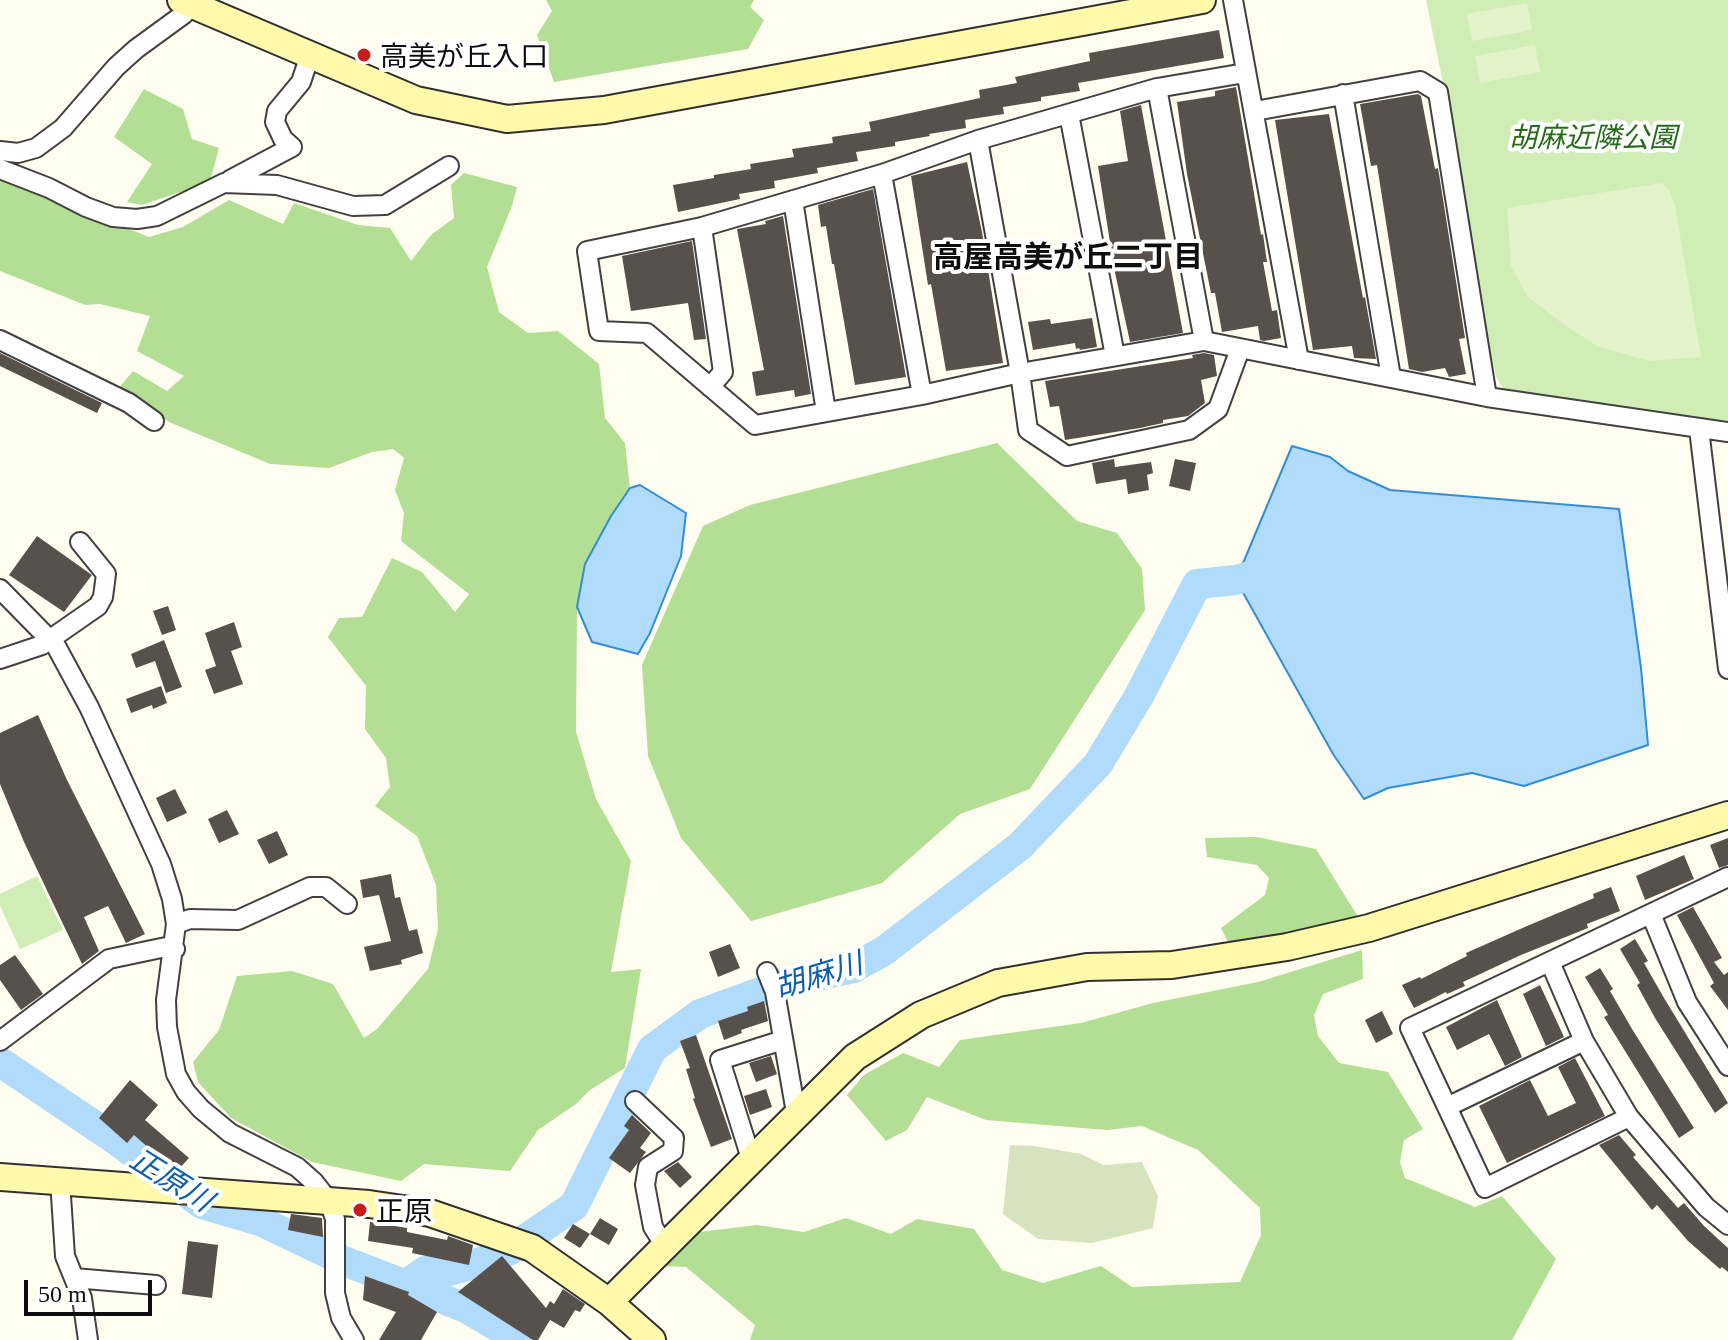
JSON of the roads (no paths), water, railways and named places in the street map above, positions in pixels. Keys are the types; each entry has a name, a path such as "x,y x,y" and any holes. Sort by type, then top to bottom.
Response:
{"street":[{"path":"0,151 18,153 36,148 63,128 116,67 184,14 189,2 416,100 507,119 604,110 1202,0"},
{"path":"1233,0 1299,360"},
{"path":"0,169 113,217 137,219 157,216 292,147 283,139 275,122 277,111 301,82 310,55"},
{"path":"1245,73 1157,88 978,140 882,174 702,227 587,251 599,331 647,333 755,425 1204,341 1487,397 1728,432"},
{"path":"1255,111 1420,81 1438,92 1487,397"},
{"path":"1157,88 1204,341"},
{"path":"1343,94 1391,377"},
{"path":"1069,114 1115,356"},
{"path":"978,140 1028,430 1067,456 1189,430 1218,409 1240,349"},
{"path":"224,183 277,185 353,206 385,205 449,166"},
{"path":"882,174 922,395"},
{"path":"793,200 826,412"},
{"path":"702,227 723,372 710,387"},
{"path":"0,340 129,403 154,421"},
{"path":"1699,429 1728,669"},
{"path":"0,659 42,645 98,606 103,597 106,574 80,542"},
{"path":"0,589 51,639 89,707 161,864 176,924 166,1000 167,1027 176,1074 201,1109 230,1133 297,1167 329,1201 335,1219 335,1293 341,1318 354,1340"},
{"path":"609,1302 855,1057 921,1015 998,983 1087,967 1172,965 1287,947 1369,928 1728,815"},
{"path":"1629,1117 1485,1188 1410,1028 1728,877"},
{"path":"176,924 190,919 238,920 310,887 326,887 347,904"},
{"path":"1651,914 1687,1002 1728,1066"},
{"path":"0,1041 109,959 166,947 175,949"},
{"path":"1550,962 1584,1041 1629,1117 1706,1207 1728,1225"},
{"path":"767,972 775,992 795,1107 800,1114"},
{"path":"755,1158 748,1149 720,1060 783,1040"},
{"path":"1447,1107 1584,1041"},
{"path":"635,1101 674,1138 673,1151 648,1167 645,1185 653,1227 665,1246"},
{"path":"0,1177 329,1201 430,1213 532,1248 609,1302 652,1340"},
{"path":"60,1181 65,1256 82,1298 88,1340"},
{"path":"74,1278 156,1285"}],"water":[{"path":"1292,446 1330,457 1348,471 1390,490 1619,509 1641,668 1648,745 1524,786 1472,773 1388,788 1364,799 1333,754 1236,580"},
{"path":"640,485 686,513 681,556 650,633 638,654 592,642 577,607 585,564 630,488"}],"waterway":[{"name":"胡麻川","path":"405,1285 425,1271 441,1273 508,1251 574,1206 652,1049 700,1014 782,984 853,968 884,951 1020,846 1098,764 1139,696 1197,584 1236,580 1275,569"},
{"name":"正原川","path":"0,1062 113,1138 202,1204 260,1221 344,1261 466,1308 520,1340"}],"place":[{"name":"高美が丘入口","path":"364,55"},
{"name":"正原","path":"360,1210"}],"district":[{"name":"高屋高美が丘二丁目","path":"1068,256"}],"park label":[{"name":"胡麻近隣公園","path":"1593,136"}]}
